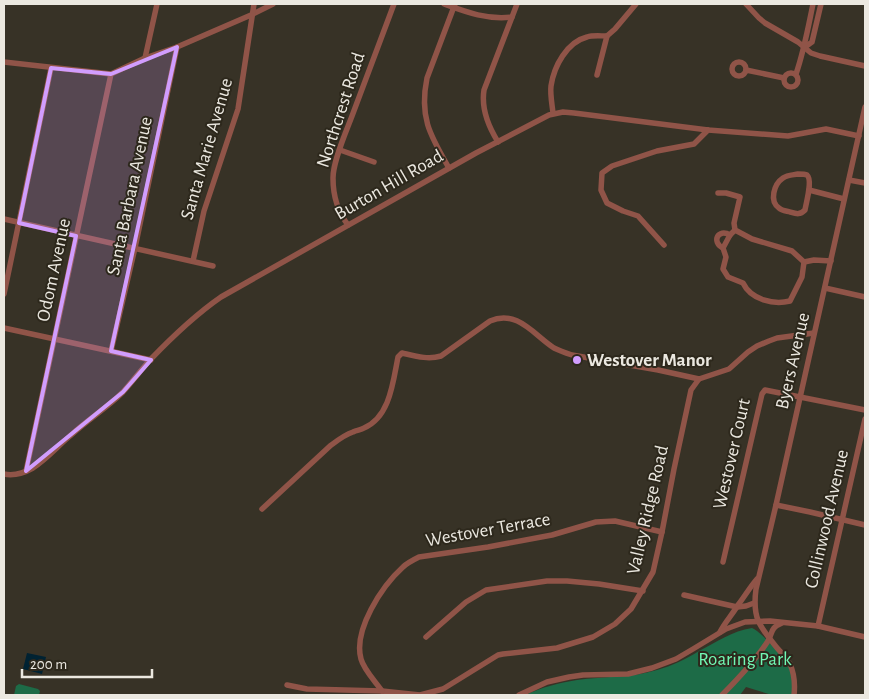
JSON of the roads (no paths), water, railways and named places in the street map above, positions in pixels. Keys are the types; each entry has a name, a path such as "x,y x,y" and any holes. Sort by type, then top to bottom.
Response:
{"street":[{"path":"145,58 157,4"},
{"name":"Santa Marie Avenue","path":"192,261 204,212 238,109 254,4"},
{"path":"4,62 111,74 273,4"},
{"name":"Northcrest Road","path":"348,225 340,212 333,176 340,150 394,4"},
{"path":"444,4 486,17 512,17"},
{"path":"498,142 486,119 482,97 517,4"},
{"path":"597,75 606,36 615,29 636,4"},
{"path":"746,4 759,18 812,53 865,66"},
{"path":"784,78 788,86 793,87 797,84 798,78 796,74 805,47 805,38 813,4"},
{"path":"805,47 812,42 821,4"},
{"path":"449,168 428,128 425,107 427,78 454,6"},
{"path":"553,113 551,86 561,58 579,40 585,37 594,35 606,36"},
{"name":"Santa Barbara Avenue","path":"111,351 177,46"},
{"path":"4,294 51,68"},
{"path":"746,70 784,78"},
{"name":"Odom Avenue","path":"26,471 111,74"},
{"path":"784,78 787,74 796,74"},
{"name":"Byers Avenue","path":"758,621 754,603 759,577 865,108"},
{"name":"Burton Hill Road","path":"4,474 13,475 32,468 99,414 123,392 151,360 197,314 214,301 449,168 553,113 574,113 708,130 788,136 826,129 859,136"},
{"path":"664,245 638,216 607,203 600,190 602,174 612,166 657,151 694,144 708,130"},
{"path":"340,150 374,162"},
{"path":"805,174 808,176 809,181 808,190 805,210 802,213 798,214 781,210 774,202 774,188 780,179 786,176 805,174"},
{"path":"849,180 865,184"},
{"path":"808,190 844,198"},
{"path":"718,193 740,197 734,224 736,230 752,239 792,251 804,262"},
{"path":"4,219 213,266"},
{"path":"723,248 730,235 736,230"},
{"path":"730,235 724,232 717,236 716,240 717,244 723,248 726,257 724,269 728,277 743,283 752,294 768,301 790,302 802,277 804,262"},
{"path":"804,262 814,260 831,261"},
{"path":"825,288 865,297"},
{"path":"262,509 342,437 375,422 382,415 398,357 402,353 425,358 441,356 497,318 516,320 553,347 572,356 658,370 699,379 729,369 757,346 776,338 814,333"},
{"path":"4,328 151,360"},
{"name":"Valley Ridge Road","path":"286,685 307,689 382,691 420,695 444,689 498,655 557,648 593,637 606,630 626,615 637,602 653,572 691,390 699,379"},
{"name":"Westover Court","path":"723,562 762,394 765,390 865,410"},
{"name":"Collinwood Avenue","path":"818,626 865,419"},
{"path":"776,505 865,525"},
{"name":"Westover Terrace","path":"382,691 362,663 359,650 361,635 367,618 384,589 404,566 410,562 419,557 488,547 552,534 596,522 615,521 662,532"},
{"path":"720,632 725,622 759,577"},
{"path":"426,636 466,602 486,590 510,585 567,581 643,591"},
{"path":"684,596 737,607 754,603"},
{"path":"519,695 547,682 569,677 628,674 652,668 676,659 720,632 740,624 758,621 818,626 865,637"},
{"path":"758,621 761,628 790,664 794,695"},
{"path":"722,695 746,670 770,638 774,627 784,623"},
{"path":"528,691 533,695"}],"water":[{"path":"27,653 46,657 42,674 23,669"}],"place":[{"name":"Westover Manor","path":"577,360"}],"park label":[{"name":"Roaring Park","path":"745,659"}]}
